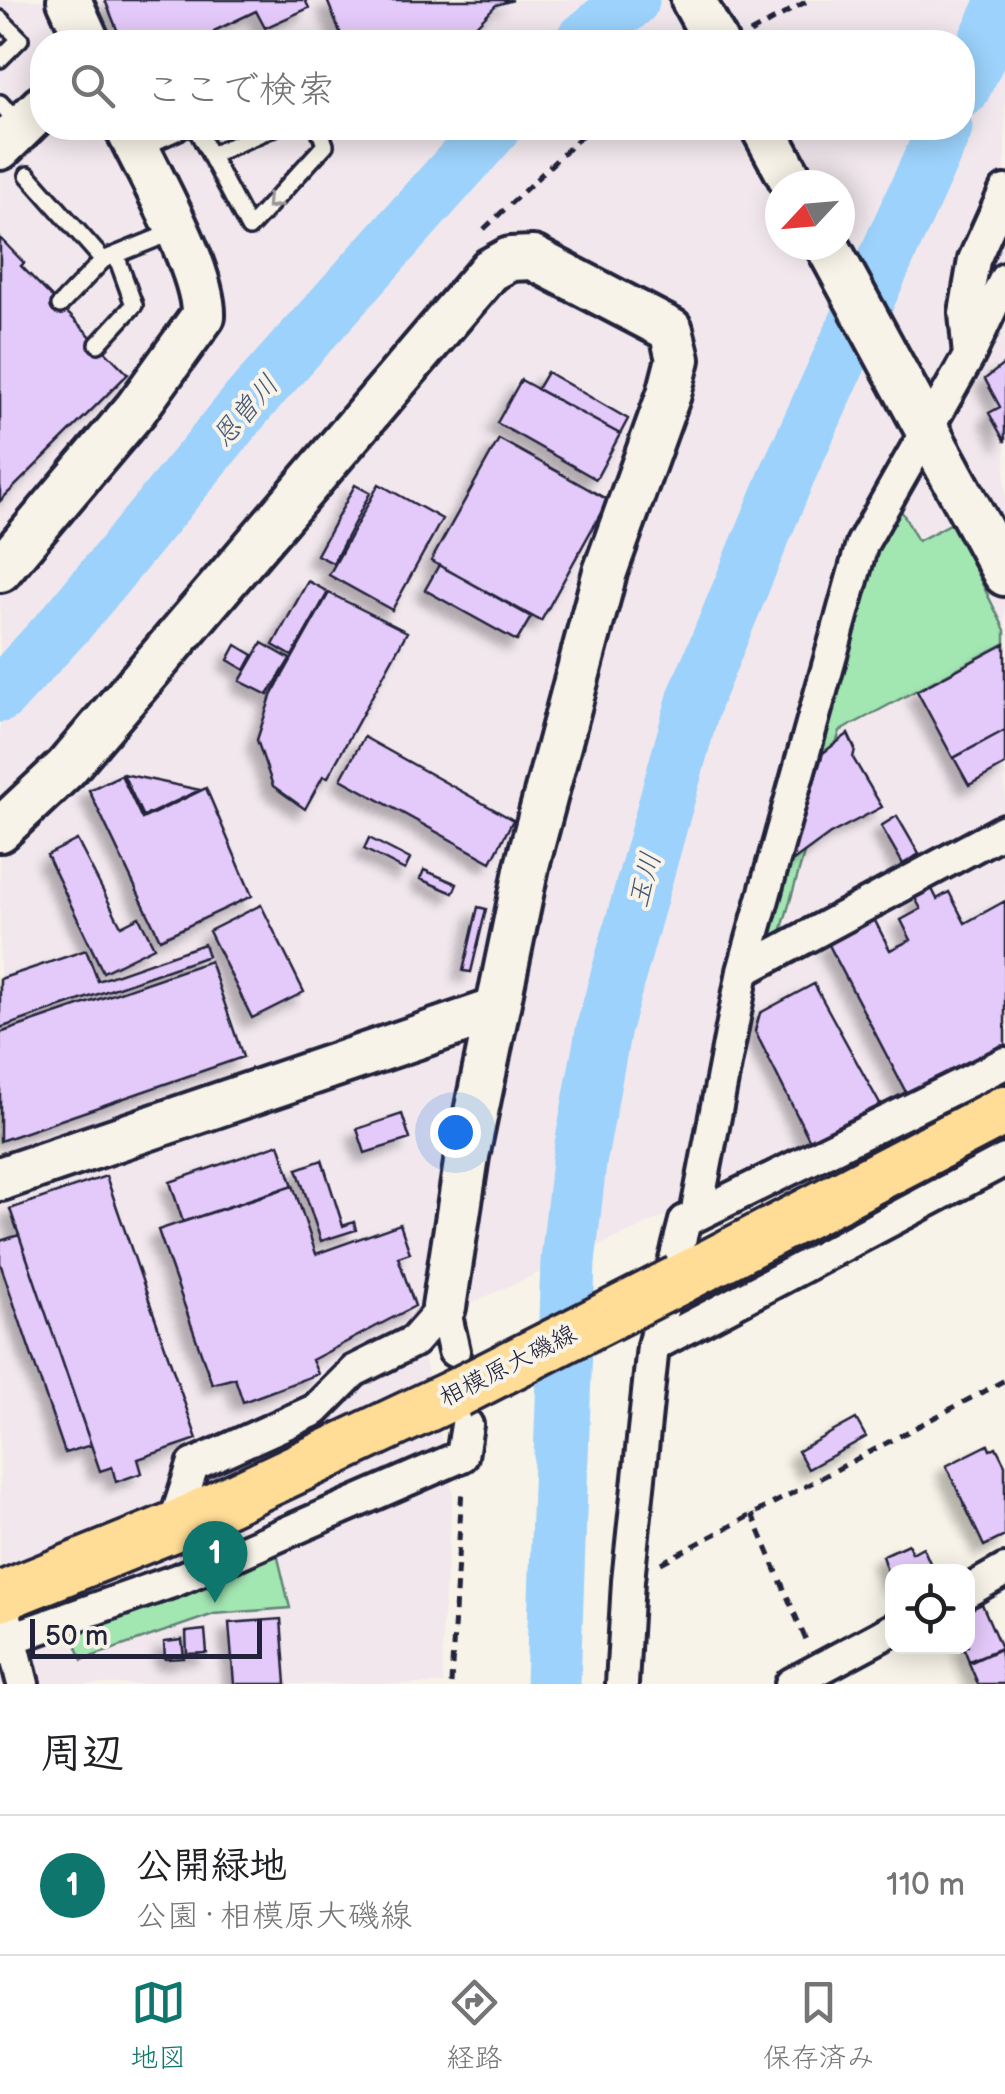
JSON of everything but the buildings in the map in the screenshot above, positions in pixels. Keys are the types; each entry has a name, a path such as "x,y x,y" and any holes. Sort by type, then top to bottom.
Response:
{"main road":[{"name":"相模原大磯線","path":"4,1611 679,1280 1005,1110"}],"street":[{"path":"69,0 83,30"},
{"path":"692,0 719,30"},
{"path":"0,570 136,409 203,316 204,300 132,140"},
{"path":"770,140 786,170"},
{"path":"968,356 965,313 974,260 1005,191"},
{"path":"0,830 66,768 490,270 510,259 533,258 671,330 678,359 604,572 527,866 494,1011 444,1307 459,1390 462,1456 177,1580 4,1611 23,1684"},
{"path":"835,260 1005,574"},
{"path":"696,1216 743,972 862,544 925,425 968,356 1005,279"},
{"path":"743,972 1005,830"},
{"path":"0,1179 494,1011"},
{"path":"622,1684 628,1582 654,1346 685,1221 1005,1063"},
{"path":"654,1346 1005,1160"},
{"path":"172,1527 193,1465 315,1410 354,1371 414,1341 444,1307"},
{"path":"975,1587 1005,1570"},
{"path":"791,1684 885,1634"}],"lane":[{"path":"0,19 20,39 0,59"},
{"path":"18,132 110,257 134,305 98,344"},
{"path":"203,140 249,228 325,145 323,140"},
{"path":"211,155 245,140"},
{"path":"60,306 110,257 174,231"}],"path":[{"path":"748,30 808,0"},
{"path":"628,1582 1005,1380"},
{"path":"451,1684 462,1456"},
{"path":"752,1514 818,1669"}],"shaded area":[{"path":"0,0 1005,0 1005,1057 761,1173 418,1327 453,1494 442,1627 443,1684 0,1684"}],"green space":[{"path":"896,501 918,541 952,523 1005,630 1005,643 840,731 781,932 755,946 867,547"},
{"path":"276,1549 290,1608 214,1614 82,1660 70,1628"}],"waterway":[{"name":"恩曽川","path":"596,30 632,0"},
{"name":"玉川","path":"975,63 1005,1"},
{"name":"恩曽川","path":"0,695 68,621 250,400 482,140"},
{"name":"玉川","path":"553,1684 568,1262 579,1162 604,1027 695,698 789,471 940,140"}],"place":[{"name":"公開緑地","path":"215,1603"}]}
